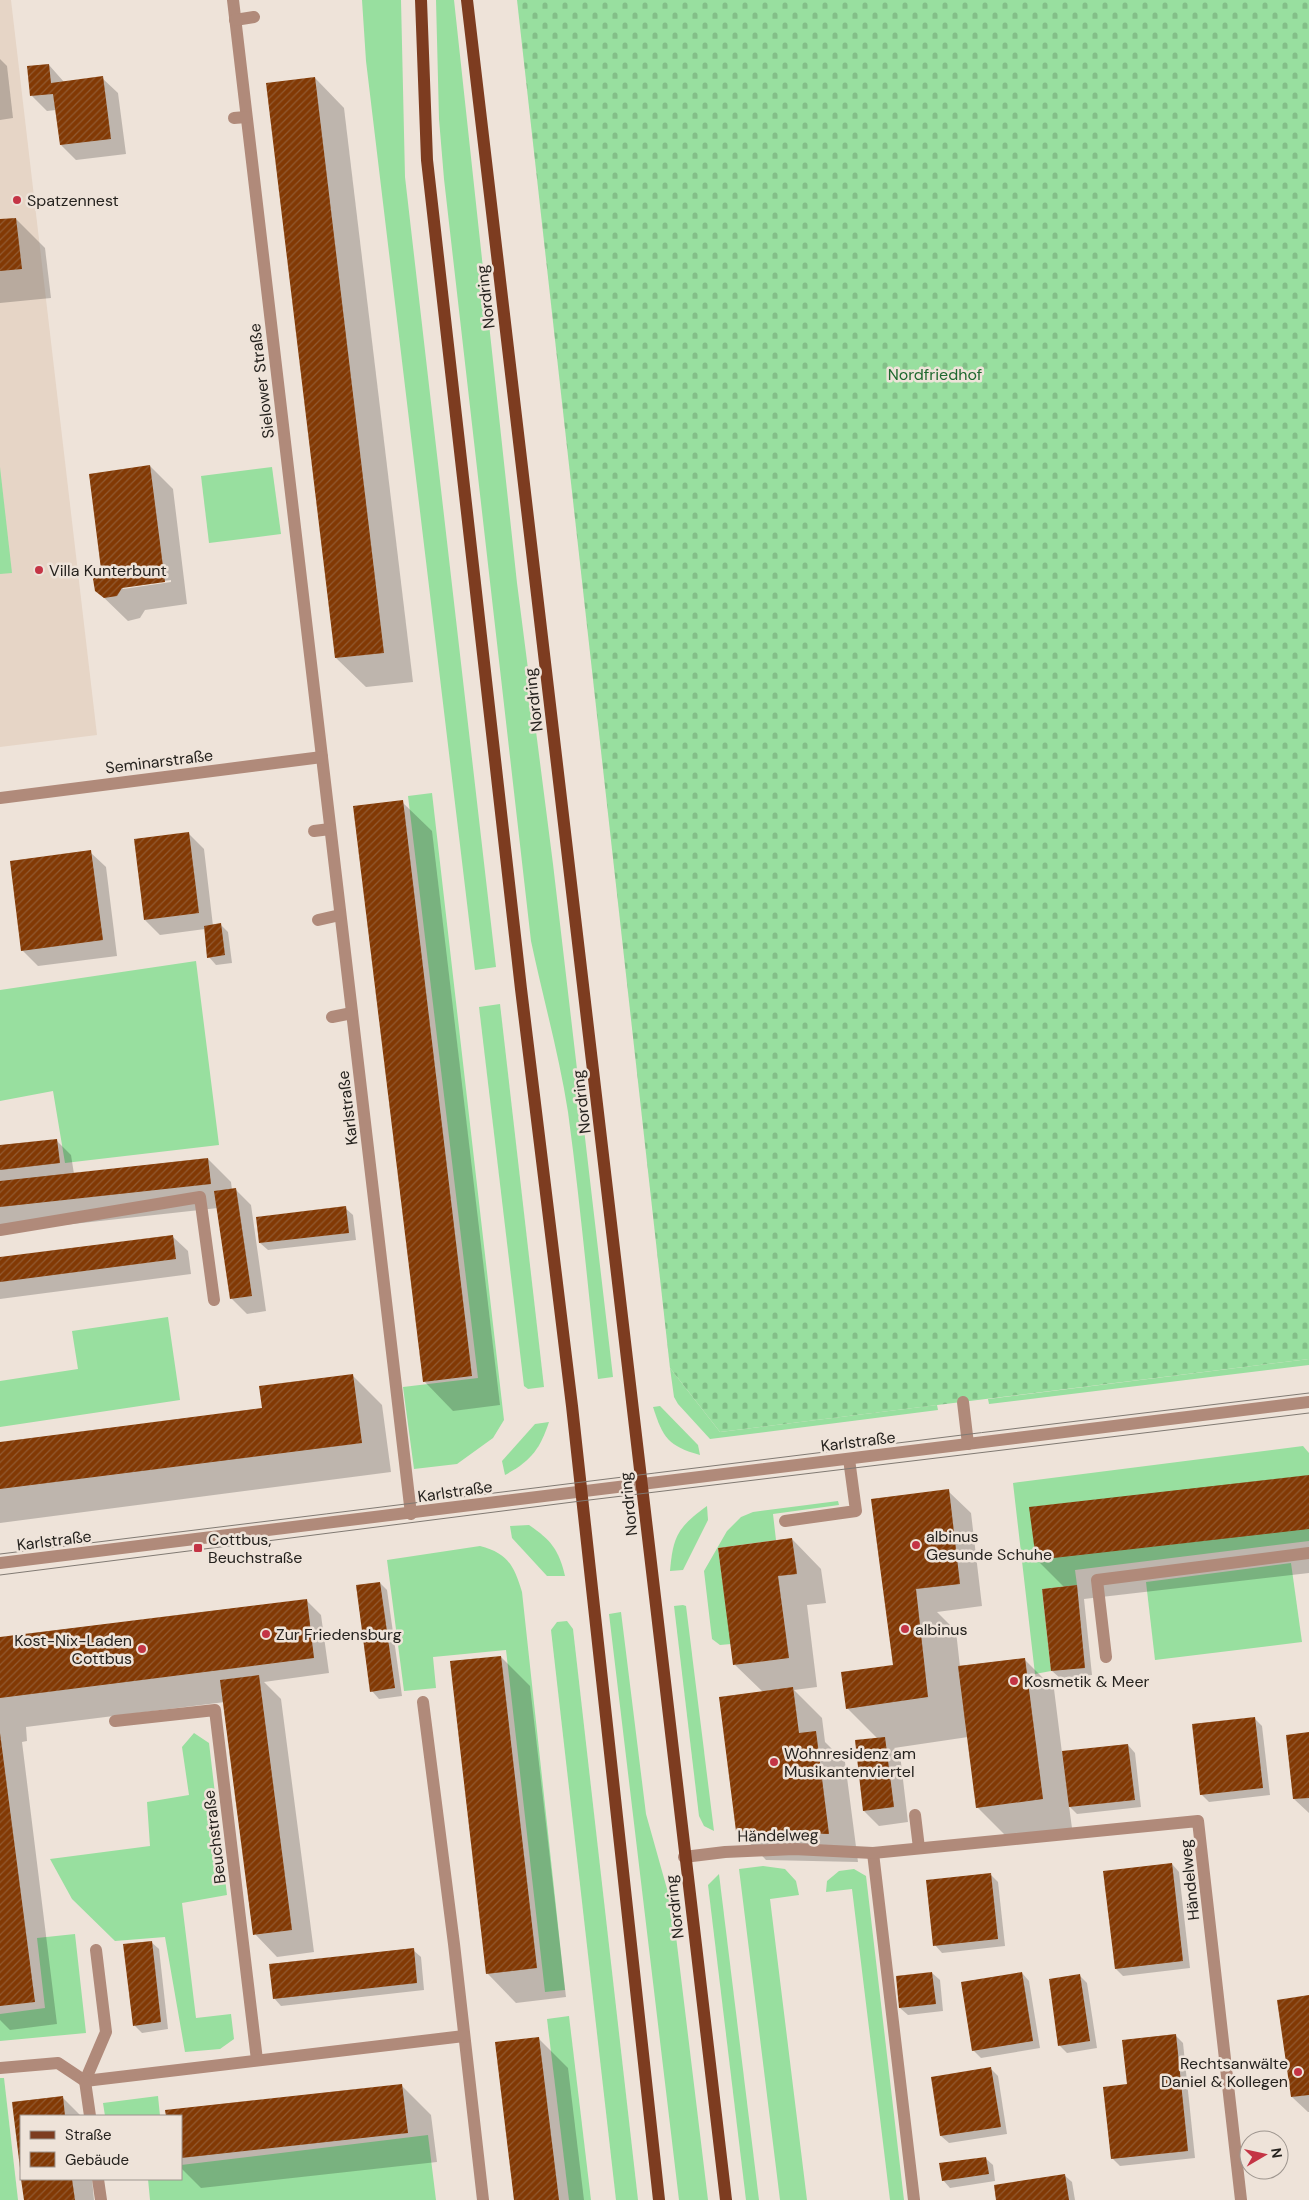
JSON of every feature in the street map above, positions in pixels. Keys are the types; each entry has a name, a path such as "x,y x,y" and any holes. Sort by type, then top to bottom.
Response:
{"main road":[{"path":"421,0 427,160 521,989 572,1406 659,2200"},
{"name":"Nordring","path":"467,0 726,2200"}],"street":[{"name":"Sielower Straße","path":"233,0 240,117 254,217 294,563 322,757"},
{"path":"235,20 254,17"},
{"name":"Karlstraße","path":"322,757 411,1514"},
{"name":"Seminarstraße","path":"0,798 322,757"},
{"path":"314,832 330,829"},
{"path":"318,920 340,915"},
{"path":"332,1017 352,1013"},
{"path":"0,1230 200,1197 214,1300"},
{"path":"963,1402 968,1444"},
{"name":"Karlstraße","path":"0,1563 411,1514 1309,1402"},
{"path":"785,1521 856,1511 849,1459"},
{"path":"1106,1657 1097,1580 1309,1553"},
{"path":"423,1702 483,2200"},
{"name":"Beuchstraße","path":"115,1720 215,1710 257,2060"},
{"path":"915,1815 918,1848"},
{"name":"Händelweg","path":"684,1856 794,1849 872,1853 1198,1821 1241,2200"},
{"path":"872,1853 914,2200"},
{"path":"90,2115 85,2081 106,2032 96,1950"},
{"path":"0,2068 58,2063 85,2081 464,2036"},
{"path":"98,2180 101,2200"}],"shaded area":[{"name":"Villa Kunterbunt","path":"0,0 11,0 97,735 0,747"}],"green space":[{"path":"362,0 401,0 405,177 496,967 475,970 366,61"},
{"path":"436,0 454,0 517,583 553,864 613,1377 598,1379 568,1112 556,1047 531,941 444,179 439,119"},
{"name":"Nordfriedhof","path":"517,0 1309,0 1309,1359 720,1432 670,1368"},
{"path":"0,467 12,573 0,574"},
{"path":"272,467 281,534 209,543 201,476"},
{"path":"432,793 504,1420 493,1438 457,1464 414,1469 403,1387 478,1378 408,796"},
{"path":"196,961 219,1145 65,1163 53,1091 0,1101 0,990"},
{"path":"500,1004 544,1387 528,1389 524,1386 479,1007"},
{"path":"168,1317 180,1400 0,1427 0,1381 78,1369 72,1331"},
{"path":"1309,1359 1309,1365 989,1404 988,1399"},
{"path":"670,1368 720,1432 937,1405 938,1410 710,1439 678,1404 674,1397"},
{"path":"660,1406 698,1445 700,1455 681,1448 668,1439 660,1426 653,1407"},
{"path":"549,1422 538,1447 522,1465 505,1475 502,1461 535,1424"},
{"path":"1303,1446 1309,1453 1309,1541 1075,1570 1077,1585 1042,1589 1051,1671 1035,1674 1013,1483"},
{"path":"838,1501 839,1505 773,1514 776,1540 718,1548 731,1644 720,1645 712,1639 704,1571 727,1531 741,1517 753,1512"},
{"path":"707,1506 708,1520 683,1570 670,1571 673,1549 679,1533 689,1520"},
{"path":"529,1525 553,1546 560,1559 565,1576 547,1576 512,1538 510,1526"},
{"path":"480,1546 497,1552 508,1562 516,1574 522,1592 565,1990 545,1992 506,1650 433,1657 436,1688 404,1691 387,1560"},
{"path":"1291,1563 1302,1642 1155,1660 1146,1582"},
{"path":"674,1606 686,1606 714,1831 704,1826 699,1816"},
{"path":"621,1612 646,1814 669,1896 675,1928 708,2200 679,2200 609,1614"},
{"path":"567,1621 573,1629 638,2200 616,2200 551,1630 557,1622"},
{"path":"194,1733 209,1743 227,1895 182,1903 196,2018 231,2014 234,2039 220,2049 185,2052 165,1937 115,1941 72,1899 50,1859 150,1846 147,1802 189,1795 182,1747"},
{"path":"763,1866 785,1869 796,1881 799,1895 770,1899 807,2200 780,2200 739,1869"},
{"path":"854,1869 866,1876 904,2200 890,2200 852,1889 826,1892 827,1881 839,1871"},
{"path":"719,1874 759,2200 746,2200 708,1885"},
{"path":"75,1934 86,2033 0,2041 0,2014 45,2008 37,1938"},
{"path":"569,2016 591,2200 569,2200 547,2019"},
{"path":"0,2078 4,2078 18,2200 0,2200"},
{"path":"158,2096 160,2115 105,2115 103,2103"},
{"path":"428,2135 436,2200 150,2200 148,2180 182,2180 182,2165"}],"building":[{"path":"49,64 51,83 103,76 111,139 60,145 53,94 30,96 27,66"},
{"path":"315,77 384,653 335,658 266,83"},
{"path":"16,218 22,269 0,271 0,219"},
{"path":"150,465 165,582 122,588 117,596 104,598 95,591 93,579 101,569 89,474"},
{"path":"403,800 472,1376 423,1382 353,806"},
{"path":"189,832 199,913 144,920 134,839"},
{"path":"91,850 103,940 21,951 10,861"},
{"path":"221,923 225,955 207,958 204,926"},
{"path":"57,1139 60,1163 0,1170 0,1145"},
{"path":"208,1158 211,1184 0,1207 0,1181"},
{"path":"236,1188 252,1296 230,1299 214,1191"},
{"path":"346,1206 349,1233 259,1243 256,1217"},
{"path":"173,1235 176,1259 0,1282 0,1257"},
{"path":"353,1374 362,1443 0,1489 0,1442 262,1408 259,1386"},
{"path":"1309,1475 1309,1529 1036,1560 1029,1507"},
{"path":"949,1489 960,1584 916,1589 928,1697 846,1709 841,1672 893,1665 871,1499"},
{"path":"792,1538 797,1574 778,1576 789,1658 733,1665 718,1548"},
{"path":"380,1582 395,1688 370,1692 356,1585"},
{"path":"1077,1585 1085,1668 1051,1671 1042,1589"},
{"path":"307,1599 314,1658 0,1698 0,1637"},
{"path":"501,1656 537,1968 486,1974 450,1661"},
{"path":"1025,1658 1043,1799 976,1808 958,1666"},
{"path":"259,1675 292,1930 253,1935 220,1680"},
{"name":"Wohnresidenz am Musikantenviertel","path":"793,1687 799,1733 816,1731 829,1834 736,1831 719,1697"},
{"path":"1255,1717 1263,1788 1200,1795 1192,1724"},
{"path":"1309,1732 1309,1798 1293,1799 1286,1735"},
{"path":"0,1733 35,2002 0,2006"},
{"path":"885,1737 894,1807 863,1811 855,1740"},
{"path":"1128,1744 1135,1800 1069,1807 1062,1751"},
{"path":"1172,1863 1183,1961 1115,1969 1103,1871"},
{"path":"991,1873 998,1939 933,1946 926,1880"},
{"path":"152,1941 161,2022 133,2026 123,1944"},
{"path":"414,1948 417,1983 273,1999 269,1964"},
{"path":"932,1972 936,2004 899,2008 896,1976"},
{"path":"1022,1972 1033,2041 972,2051 961,1982"},
{"path":"1080,1974 1090,2041 1058,2046 1049,1979"},
{"path":"1309,1995 1309,2095 1291,2097 1277,2000"},
{"path":"1176,2034 1188,2151 1111,2159 1103,2087 1127,2084 1122,2040"},
{"path":"539,2037 559,2200 514,2200 495,2042"},
{"path":"991,2067 1001,2127 940,2136 931,2077"},
{"path":"402,2084 408,2133 182,2158 182,2115 166,2115 165,2110"},
{"path":"63,2096 65,2115 20,2115 20,2168 12,2102"},
{"path":"986,2157 989,2174 942,2181 939,2163"},
{"path":"1065,2174 1069,2200 996,2200 994,2185"},
{"path":"21,2180 72,2180 75,2200 24,2200"}],"tram line":[{"path":"0,1554 1309,1393"},
{"path":"0,1575 581,1501 1309,1413"}],"place":[{"name":"Spatzennest","path":"17,200"},
{"name":"Villa Kunterbunt","path":"39,570"},
{"name":"albinus Gesunde Schuhe","path":"916,1545"},
{"name":"Cottbus, Beuchstraße","path":"198,1548"},
{"name":"albinus","path":"905,1629"},
{"name":"Zur Friedensburg","path":"266,1634"},
{"name":"Kost-Nix-Laden Cottbus","path":"142,1649"},
{"name":"Kosmetik & Meer","path":"1014,1681"},
{"name":"Wohnresidenz am Musikantenviertel","path":"774,1762"},
{"name":"Rechtsanwälte Daniel & Kollegen","path":"1298,2072"}]}
